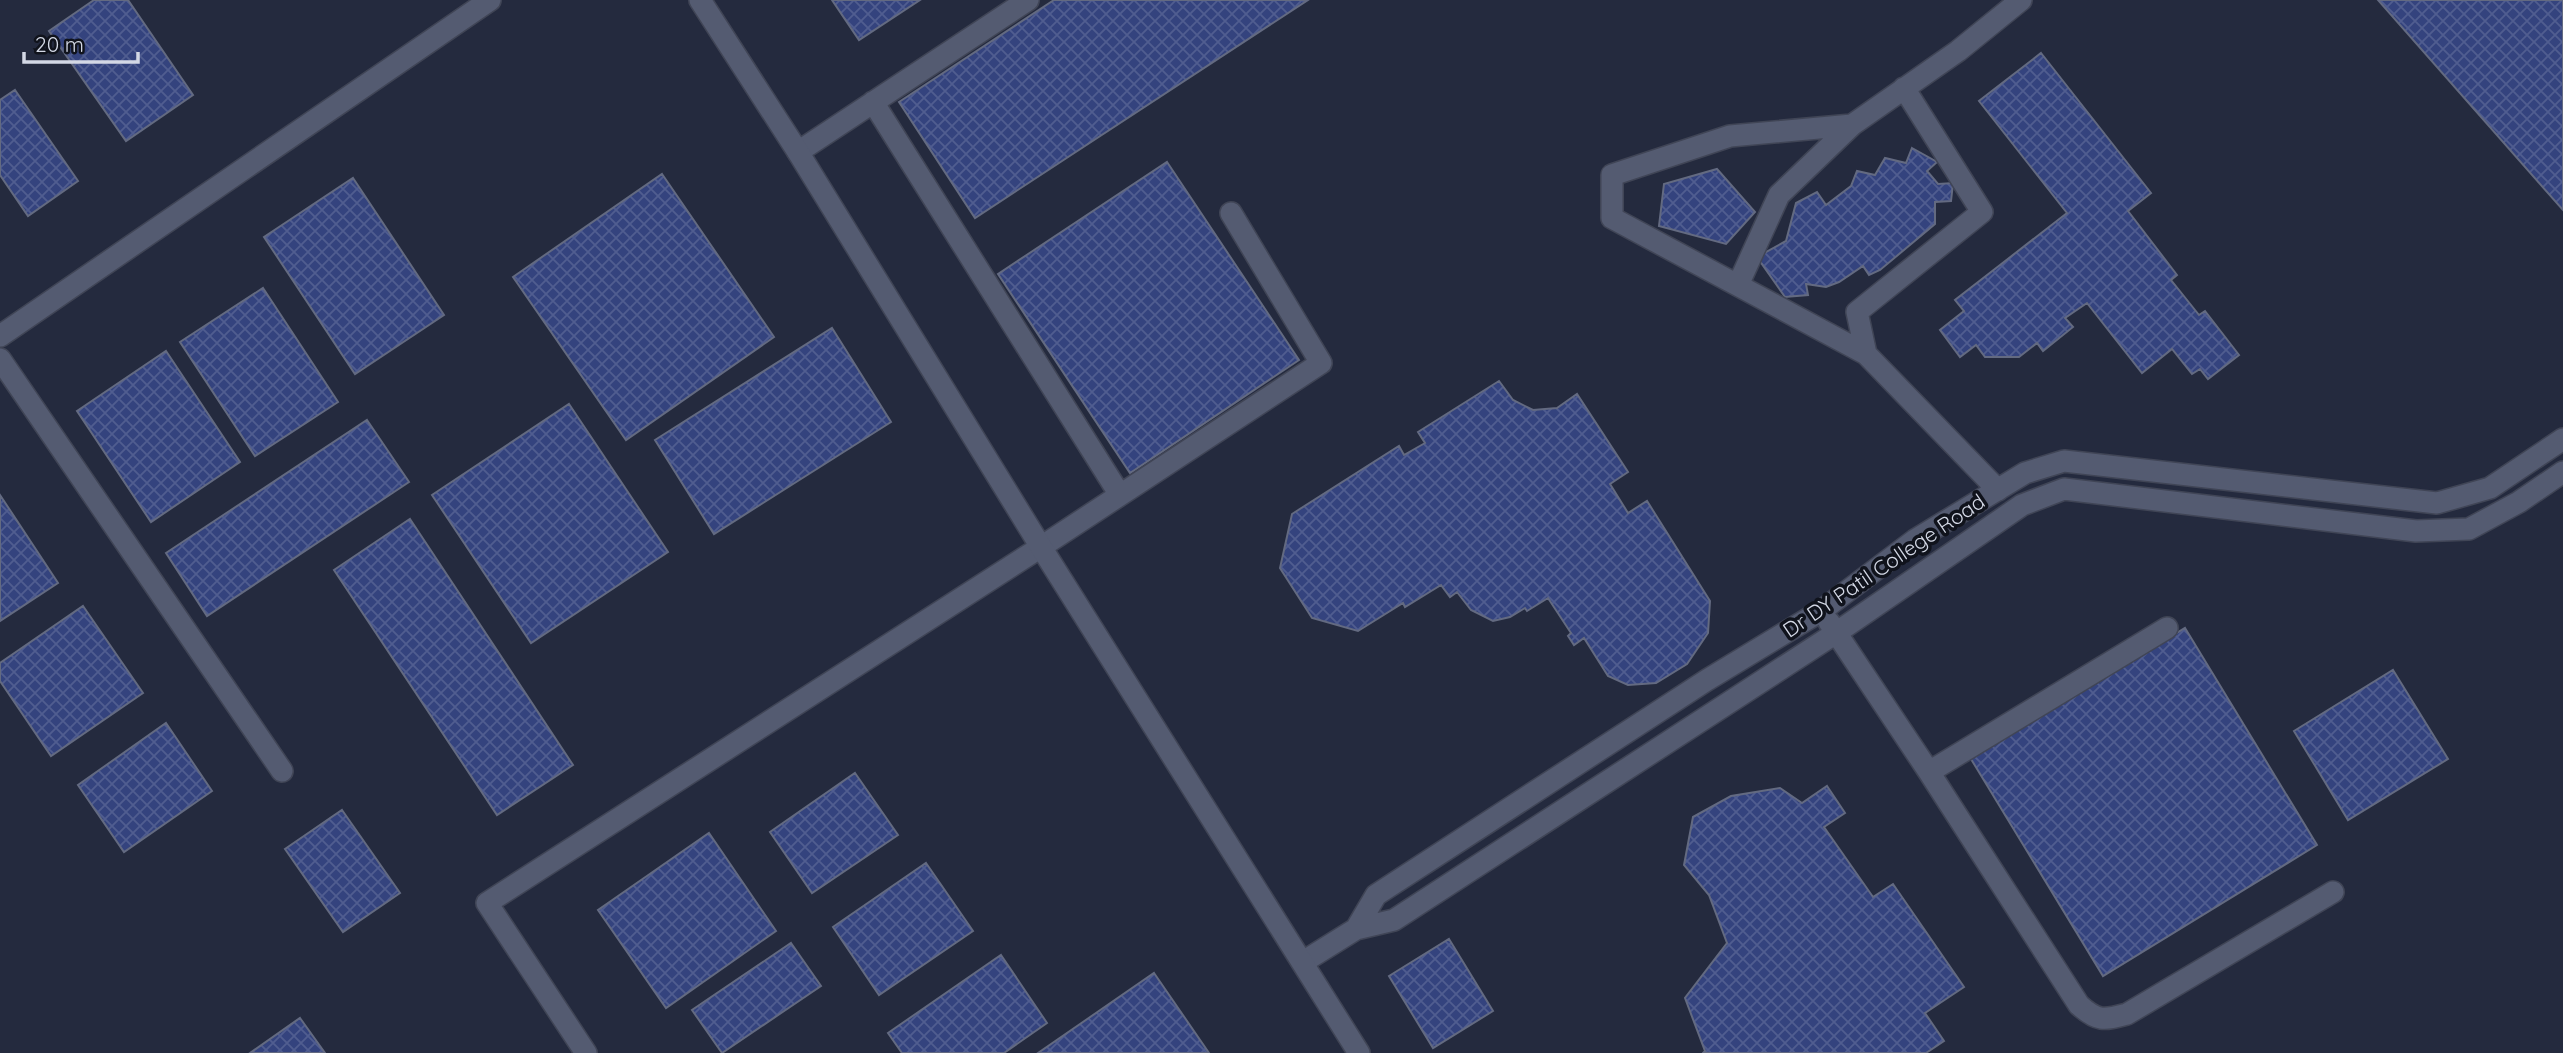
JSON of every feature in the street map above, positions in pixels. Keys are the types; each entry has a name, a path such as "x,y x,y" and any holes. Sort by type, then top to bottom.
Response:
{"street":[{"path":"0,336 490,0"},
{"path":"700,0 798,152 1041,547 1359,1053"},
{"path":"798,152 1028,0"},
{"path":"1738,285 1779,195 1853,125 1958,51 2021,0"},
{"path":"1866,354 1857,312 1982,212 1904,88"},
{"path":"873,102 1120,495"},
{"path":"1853,125 1730,136 1612,175 1612,218 1866,354 1991,494"},
{"path":"586,1053 487,903 1041,547 1321,363 1231,213"},
{"path":"0,359 282,771"},
{"name":"Dr DY Patil College Road","path":"1356,929 1376,895 1696,687 1821,611 1915,540 2025,473 2064,461 2437,503 2490,488 2563,439"},
{"name":"Dr DY Patil College Road","path":"1303,962 1356,929 1394,920 1836,633 2022,505 2064,489 2416,531 2469,529 2519,502 2563,472"},
{"path":"1821,611 1929,772 2079,1005 2090,1015 2103,1020 2127,1014 2333,892"},
{"path":"1929,772 2167,628"}],"building":[{"path":"94,0 128,0 193,95 126,141 49,31"},
{"path":"832,0 920,0 859,40"},
{"path":"1054,0 1308,0 975,218 899,102"},
{"path":"2378,0 2563,0 2563,210"},
{"path":"2041,53 2151,193 2128,211 2177,275 2171,280 2199,315 2205,311 2239,355 2208,379 2200,369 2192,374 2172,349 2142,373 2087,303 2065,318 2073,327 2043,351 2037,343 2019,357 1985,357 1976,345 1960,357 1940,330 1964,311 1955,300 2067,213 1979,101"},
{"path":"15,90 78,181 28,216 0,175 0,100"},
{"path":"1912,148 1937,162 1927,171 1938,184 1953,183 1951,201 1935,202 1935,224 1880,270 1869,275 1863,266 1826,287 1806,284 1808,295 1785,297 1757,257 1786,241 1796,203 1817,192 1826,205 1851,186 1857,171 1875,175 1885,158 1906,163"},
{"path":"1167,162 1299,360 1130,473 998,274"},
{"path":"1717,169 1755,212 1726,244 1659,226 1664,184"},
{"path":"662,174 774,337 626,440 513,277"},
{"path":"353,178 444,315 355,374 264,237"},
{"path":"263,288 338,402 255,456 180,342"},
{"path":"832,328 891,422 714,534 655,440"},
{"path":"166,351 240,462 151,522 77,411"},
{"path":"1499,381 1513,400 1533,410 1557,408 1577,394 1628,472 1610,484 1628,513 1647,501 1710,601 1708,633 1687,664 1656,683 1628,685 1608,676 1584,638 1574,645 1568,636 1571,633 1548,598 1527,611 1525,608 1510,617 1493,621 1471,610 1457,592 1450,597 1441,585 1405,607 1403,603 1358,631 1312,618 1280,568 1292,514 1399,446 1404,455 1425,443 1418,432"},
{"path":"569,404 668,552 531,643 432,495"},
{"path":"367,420 409,482 207,616 166,553"},
{"path":"0,495 58,583 0,621"},
{"path":"410,519 573,765 497,815 334,570"},
{"path":"83,606 143,693 51,756 0,681 0,663"},
{"path":"2185,628 2317,845 2103,976 1971,759"},
{"path":"2393,670 2448,759 2348,820 2294,731"},
{"path":"166,723 212,791 124,852 78,785"},
{"path":"855,773 898,835 812,893 770,832"},
{"path":"1827,786 1845,813 1824,827 1873,897 1893,884 1964,987 1925,1013 1944,1041 1926,1053 1703,1053 1705,1051 1685,998 1727,943 1709,895 1684,865 1693,817 1731,796 1780,788 1802,803"},
{"path":"342,810 400,893 343,932 285,849"},
{"path":"709,833 776,931 666,1008 598,910"},
{"path":"926,863 973,931 879,995 833,927"},
{"path":"1449,939 1493,1011 1433,1048 1389,976"},
{"path":"791,943 821,986 722,1053 692,1010"},
{"path":"1001,955 1047,1023 1004,1053 902,1053 888,1033"},
{"path":"1154,973 1209,1053 1038,1053"},
{"path":"300,1018 325,1053 250,1053"}]}
